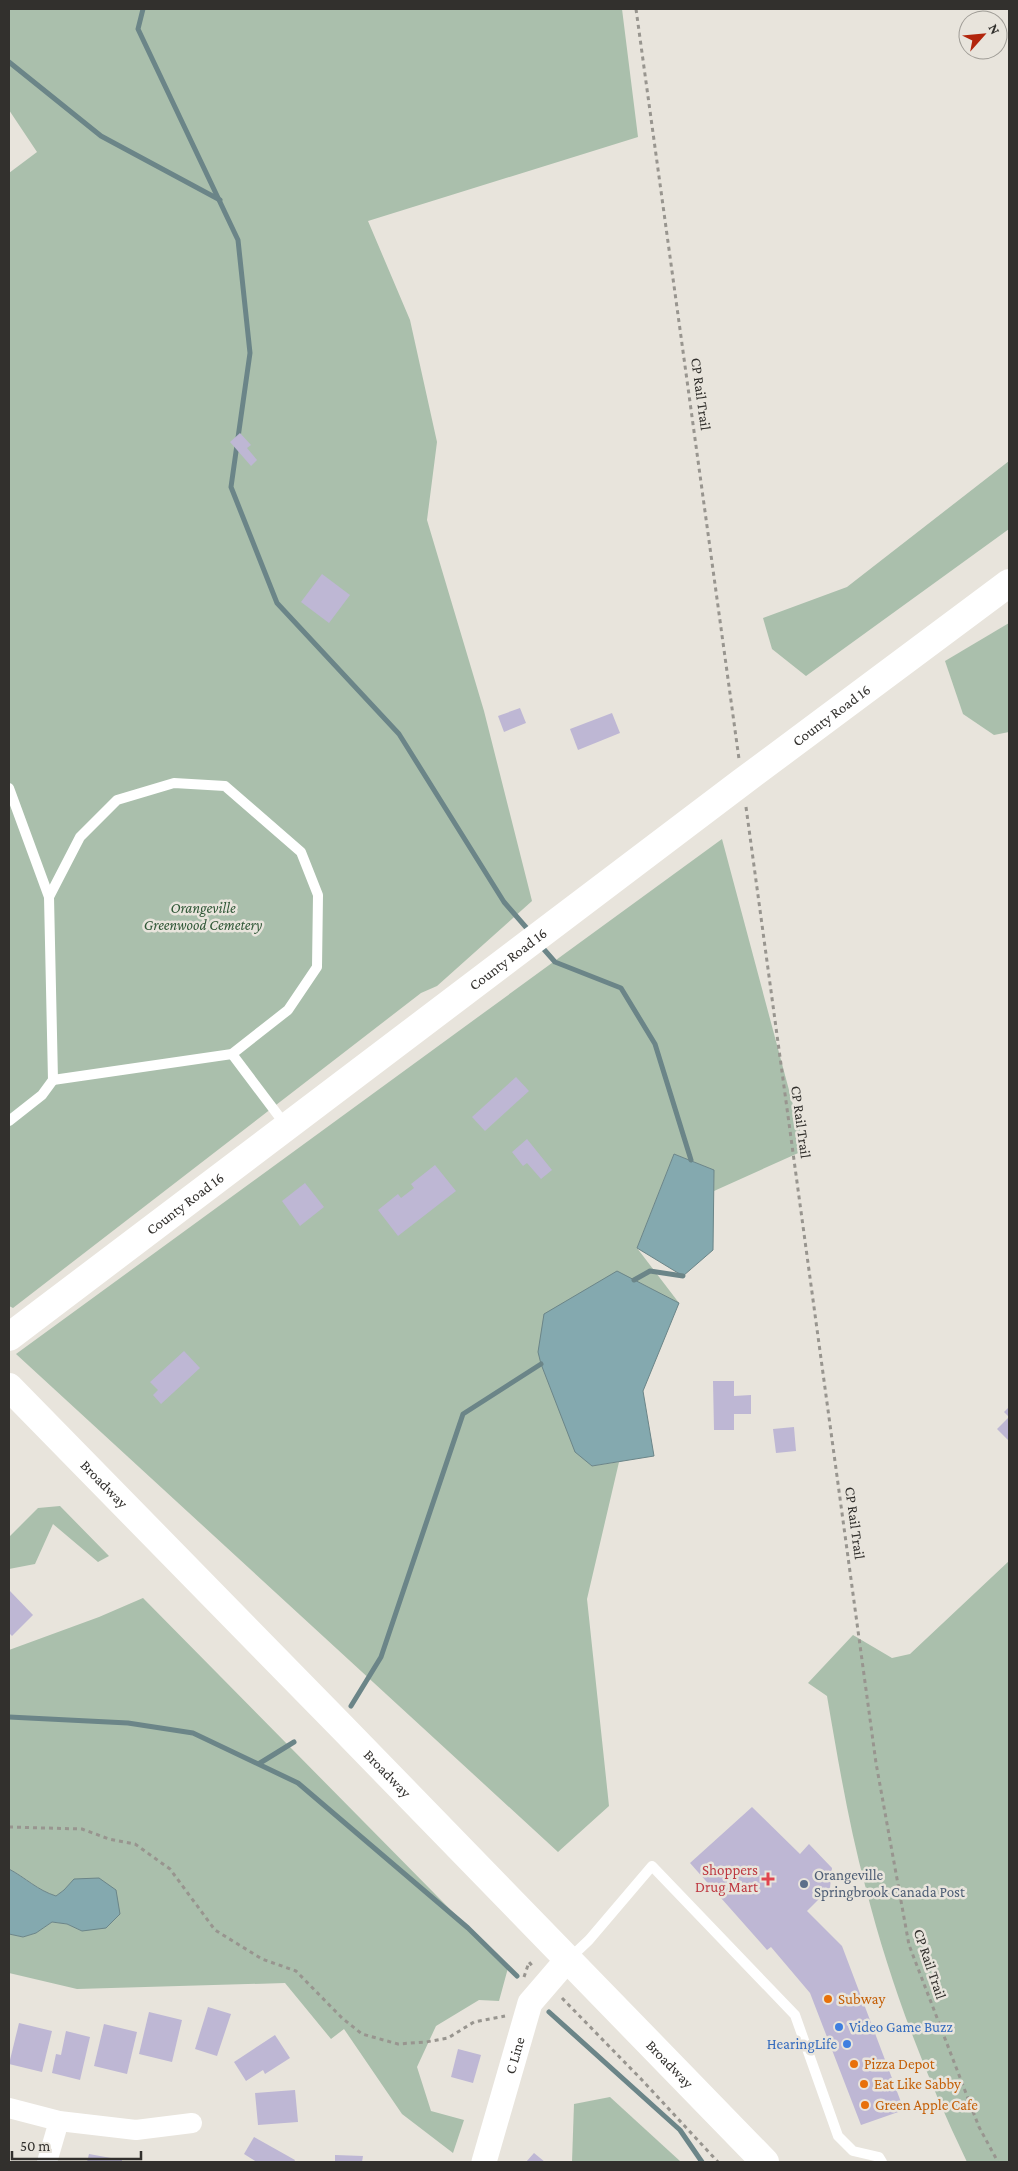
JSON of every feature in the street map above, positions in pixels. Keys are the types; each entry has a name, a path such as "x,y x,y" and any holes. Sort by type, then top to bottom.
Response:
{"main road":[{"name":"County Road 16","path":"9,1337 742,782 1009,583"},
{"name":"Broadway","path":"9,1387 765,2162"}],"street":[{"name":"C Line","path":"484,2162 530,2003 567,1960"},
{"path":"9,2108 59,2120 136,2130 192,2123"},
{"path":"47,2162 59,2120"}],"lane":[{"path":"49,897 80,837 117,800 174,783 225,786 301,852 318,896 317,967 288,1010 232,1054 53,1080"},
{"path":"9,788 49,897 53,1080 42,1095 9,1121"},
{"path":"232,1054 287,1128"},
{"path":"567,1960 589,1940 652,1866 796,2015 838,2136 853,2151 880,2157 882,2162"}],"path":[{"name":"CP Rail Trail","path":"636,9 742,782 756,870 876,1763 909,1945 979,2128 998,2162"},
{"path":"9,1827 82,1830 109,1839 135,1844 170,1869 215,1930 262,1959 296,1971 342,2018 362,2034 398,2044 426,2042 448,2038 474,2022 502,2016"},
{"path":"547,1985 642,2080 718,2162"}],"green space":[{"name":"Orangeville Greenwood Cemetery","path":"9,9 622,9 638,137 368,221 410,320 437,442 427,520 484,711 532,901 437,986 421,993 13,1308 9,1306 9,173 37,152 9,110"},
{"path":"1009,461 1009,529 806,676 772,649 763,618 847,587"},
{"path":"1009,623 1009,732 994,735 963,714 945,661"},
{"path":"722,839 805,1150 714,1191 714,1170 674,1154 637,1248 679,1303 634,1280 592,1466 619,1462 587,1599 609,1806 558,1852 16,1354"},
{"path":"60,1506 109,1556 98,1562 53,1524 35,1564 9,1569 9,1537 38,1508"},
{"path":"1009,1561 1009,2162 967,2162 923,2062 886,1959 854,1841 827,1696 808,1683 853,1635 892,1658 910,1654"},
{"path":"143,1598 508,1968 499,2001 479,2000 436,2026 417,2067 431,2111 464,2120 453,2153 402,2114 344,2029 331,2039 285,1983 77,1989 9,1973 9,1934 23,1937 36,1933 52,1922 67,1924 82,1931 75,1879 56,1896 43,1891 9,1869 9,1650 99,1617"},
{"path":"610,2097 681,2162 572,2162 574,2104"}],"water":[{"path":"674,1154 714,1170 713,1250 683,1276 637,1248"},
{"path":"617,1271 679,1303 643,1391 654,1456 592,1466 575,1452 538,1352 544,1314"},
{"path":"9,1869 43,1891 56,1896 74,1879 99,1878 116,1890 120,1914 106,1928 82,1931 67,1924 52,1922 36,1933 23,1937 9,1934"}],"building":[{"path":"240,433 251,445 247,448 257,460 251,466 230,442"},
{"path":"322,574 350,595 329,623 301,602"},
{"path":"520,708 526,723 504,732 498,716"},
{"path":"612,713 620,733 578,750 570,729"},
{"path":"516,1077 529,1091 485,1131 472,1117"},
{"path":"527,1139 552,1170 541,1179 527,1163 523,1166 512,1152"},
{"path":"435,1165 456,1191 398,1236 378,1210 398,1194 401,1198 414,1188 411,1184"},
{"path":"305,1183 324,1207 300,1226 282,1201"},
{"path":"184,1351 200,1368 161,1404 153,1395 158,1390 150,1382"},
{"path":"713,1381 734,1381 734,1396 751,1395 751,1414 734,1414 734,1430 714,1430"},
{"path":"1009,1407 1009,1417 1004,1412"},
{"path":"1009,1417 1009,1441 997,1429"},
{"path":"794,1427 796,1451 776,1453 773,1429"},
{"path":"9,1590 33,1615 12,1636 9,1633"},
{"path":"752,1807 800,1854 809,1844 832,1868 830,1888 807,1911 842,1946 904,2110 861,2125 810,1993 771,1947 767,1950 690,1863"},
{"path":"208,2007 231,2014 217,2056 195,2049"},
{"path":"149,2012 182,2020 172,2062 139,2054"},
{"path":"19,2023 52,2031 42,2072 9,2064"},
{"path":"104,2024 137,2032 127,2074 94,2066"},
{"path":"66,2031 90,2037 80,2080 52,2073 56,2054 61,2055"},
{"path":"275,2035 290,2058 265,2074 263,2070 246,2081 234,2062"},
{"path":"458,2049 481,2055 473,2083 451,2077"},
{"path":"295,2090 298,2122 258,2125 255,2093"},
{"path":"254,2137 295,2160 294,2162 257,2162 244,2154"},
{"path":"534,2153 545,2162 526,2162"},
{"path":"89,2154 122,2160 122,2162 87,2162"},
{"path":"335,2155 363,2156 362,2162 335,2162"}],"waterway":[{"path":"143,9 138,29 238,240 250,353 231,487 277,603 399,734 504,902 531,933"},
{"path":"9,62 101,136 220,200"},
{"path":"541,946 555,962 621,988 655,1044 691,1160"},
{"path":"634,1280 650,1271 683,1276"},
{"path":"351,1706 381,1657 463,1414 541,1364"},
{"path":"9,1717 128,1723 193,1733 298,1783 468,1928 517,1976"},
{"path":"260,1763 294,1742"},
{"path":"549,2012 680,2130 702,2162"}],"place":[{"name":"Shoppers Drug Mart","path":"768,1879"},
{"name":"Orangeville Springbrook Canada Post","path":"804,1884"},
{"name":"Subway","path":"828,1999"},
{"name":"Video Game Buzz","path":"839,2027"},
{"name":"HearingLife","path":"847,2044"},
{"name":"Pizza Depot","path":"854,2064"},
{"name":"Eat Like Sabby","path":"864,2084"},
{"name":"Green Apple Cafe","path":"865,2105"}]}
